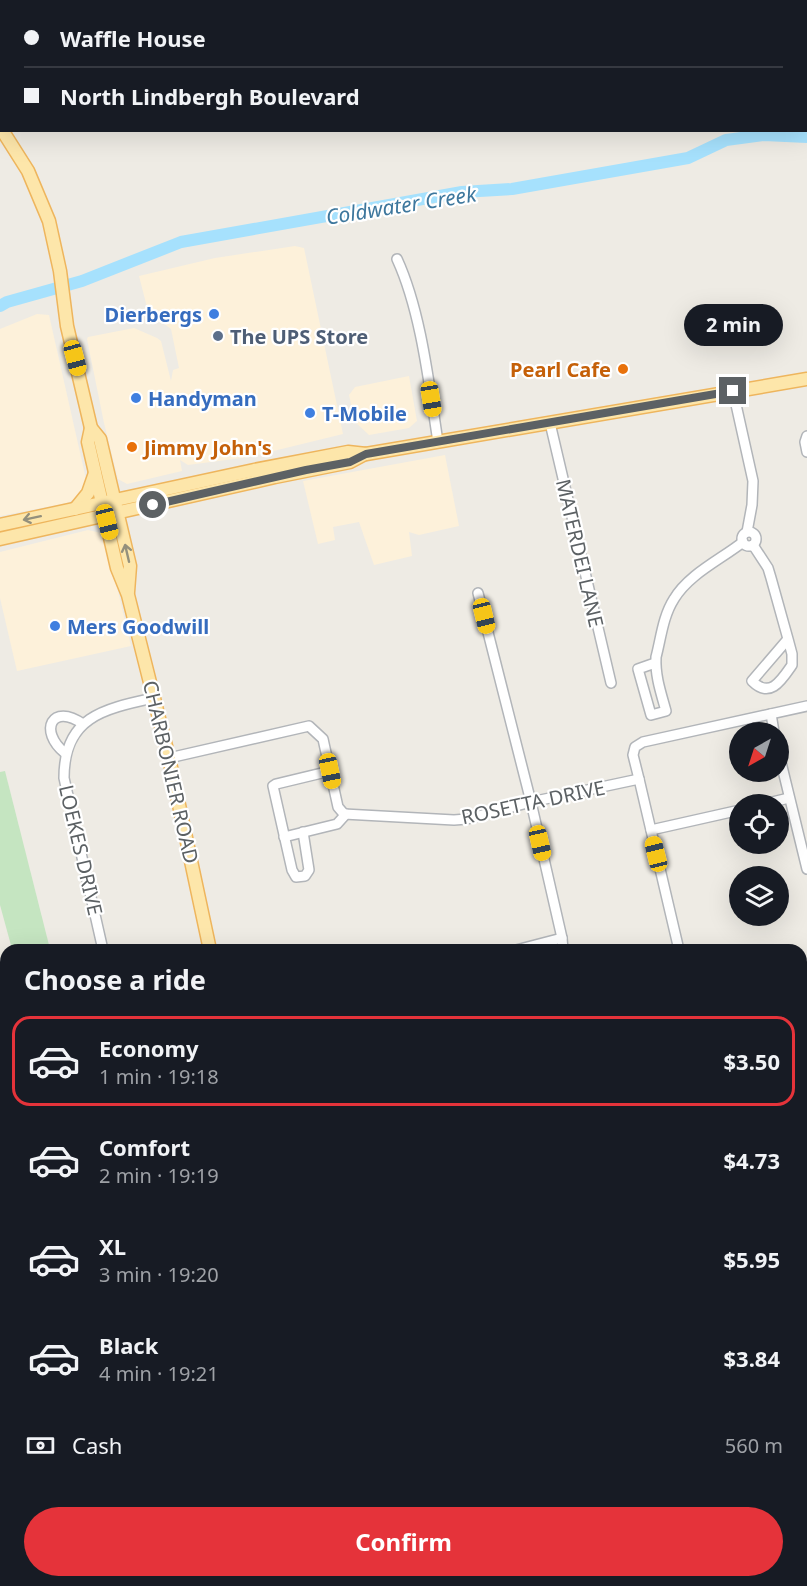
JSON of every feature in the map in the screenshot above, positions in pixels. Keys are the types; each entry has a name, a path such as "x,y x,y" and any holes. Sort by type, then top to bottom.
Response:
{"main road":[{"path":"3,132 17,152 37,190 53,236 70,341 91,428 88,442 95,472 108,501 111,514"},
{"path":"0,525 341,453 366,454 807,379"},
{"path":"91,428 100,439 110,479 108,501"},
{"path":"0,539 350,462 366,454"},
{"path":"75,509 88,493 95,472"},
{"path":"110,479 124,489 144,493"},
{"name":"CHARBONIER ROAD","path":"111,514 110,536 117,568 128,595 169,758 209,944"},
{"name":"CHARBONIER ROAD","path":"111,514 130,566 128,595"},
{"path":"78,522 96,526 110,536"}],"street":[{"path":"397,259 405,277 422,343 438,442"},
{"path":"655,663 638,669 651,715 666,711 655,663 667,613 673,600 684,585 742,542 743,535 747,532 752,505 753,481 733,391"},
{"name":"MATERDEI LANE","path":"550,423 610,683"},
{"path":"807,436 805,442 807,452"},
{"path":"747,532 754,533 756,537 753,545"},
{"path":"742,542 748,546 753,545"},
{"path":"753,545 768,568 771,578 788,639 792,654 792,665 774,687 759,688 752,681 788,639"},
{"path":"478,593 531,802 562,944"},
{"path":"83,724 70,716 63,715 53,722 50,733 53,742 65,753 83,724 103,711 154,698"},
{"path":"678,944 633,755 635,747 643,742 807,706"},
{"path":"771,714 772,722"},
{"path":"169,758 309,726 323,739 338,807 346,814 337,824 284,837"},
{"name":"LOEKES DRIVE","path":"65,753 64,778 102,944"},
{"path":"303,832 309,870 301,877 293,876 273,786 330,771"},
{"name":"ROSETTA DRIVE","path":"346,814 467,819 531,802 639,779"},
{"path":"789,798 807,869"},
{"path":"651,830 729,812"},
{"path":"539,944 562,938"}],"shaded area":[{"path":"295,246 304,248 343,434 249,457 188,465 180,460 182,471 127,484 118,479 104,423 88,337 134,328 157,338 161,341 171,381 173,370 179,368 171,329 148,311 139,276 215,258"},
{"path":"37,314 49,315 86,479 85,489 78,497 67,503 0,516 0,329"},
{"path":"409,376 417,421 409,428 369,435 355,422 349,395 355,387"},
{"path":"445,455 459,526 419,535 409,532 412,556 374,565 359,522 333,527 335,540 318,544 303,481"},
{"path":"88,530 101,533 106,541 131,646 17,671 0,598 0,552"}],"green space":[{"path":"5,771 49,944 11,944 0,905 0,772"}],"waterway":[{"name":"Coldwater Creek","path":"0,306 82,281 181,242 462,192 512,189 688,158 726,140 764,135 807,137"}],"place":[{"name":"Dierbergs","path":"214,314"},
{"name":"The UPS Store","path":"218,336"},
{"name":"Pearl Cafe","path":"623,369"},
{"name":"Handyman","path":"136,398"},
{"name":"T-Mobile","path":"310,413"},
{"name":"Jimmy John's","path":"132,447"},
{"name":"Mers Goodwill","path":"55,626"}],"route":[{"path":"153,505 350,462 366,454 733,391"}]}
